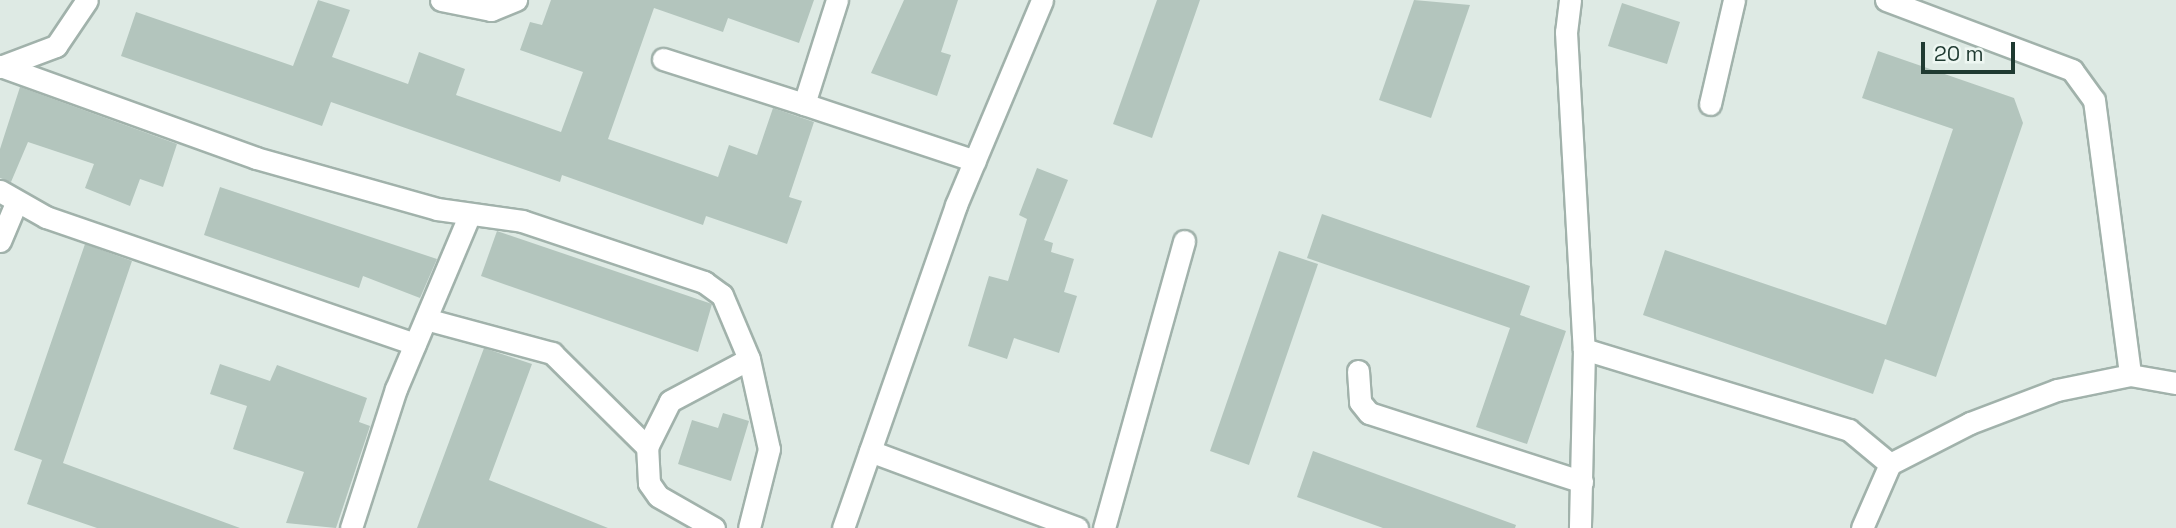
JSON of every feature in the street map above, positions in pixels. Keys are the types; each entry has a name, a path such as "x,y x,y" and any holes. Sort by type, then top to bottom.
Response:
{"street":[{"path":"1,66 56,46 86,0"},
{"path":"441,0 491,10 516,0"},
{"path":"803,104 837,0"},
{"path":"843,528 975,161 1042,0"},
{"path":"1570,0 1566,32 1584,349 1580,528"},
{"path":"1710,104 1734,0"},
{"path":"1886,0 2072,70 2094,100 2130,375"},
{"path":"663,59 975,161"},
{"path":"1,66 256,158 469,216 522,221 704,282 722,295 748,359 769,449 749,528"},
{"path":"0,241 8,197 415,344"},
{"path":"351,528 415,344 469,216"},
{"path":"1104,528 1184,241"},
{"path":"426,319 552,353 647,447"},
{"path":"1584,349 1849,430 1890,464"},
{"path":"714,528 658,496 649,482 647,447 670,401 748,359"},
{"path":"1358,371 1360,402 1368,412 1582,482"},
{"path":"1862,528 1890,464 2032,399 2130,375 2176,383"},
{"path":"870,452 1077,528"}],"building":[{"path":"318,0 350,10 332,57 408,84 419,52 465,69 456,95 561,132 583,72 520,50 530,22 542,25 551,0 814,0 799,43 728,18 723,32 654,8 608,139 718,177 729,145 757,155 773,108 814,122 789,197 802,201 787,244 706,216 703,225 562,175 560,182 331,102 322,126 121,56 136,12 293,66"},
{"path":"904,0 958,0 941,52 951,55 937,96 871,73"},
{"path":"1157,0 1200,0 1152,138 1113,124"},
{"path":"1414,0 1470,5 1431,118 1379,100"},
{"path":"1622,3 1680,22 1667,64 1608,46"},
{"path":"1878,51 2014,98 2023,123 1936,377 1885,359 1873,394 1643,315 1665,250 1886,325 1953,129 1862,98"},
{"path":"20,87 177,144 163,187 140,179 130,206 85,188 94,164 28,142 11,182 0,178 0,149"},
{"path":"1037,168 1068,180 1044,240 1053,243 1051,252 1074,259 1064,292 1077,296 1059,353 1014,338 1007,359 968,346 989,276 1008,281 1027,219 1019,215"},
{"path":"220,187 437,259 420,298 363,276 359,288 204,235"},
{"path":"1322,214 1530,286 1520,315 1566,331 1527,444 1476,427 1510,328 1307,258"},
{"path":"497,231 712,304 698,352 481,276"},
{"path":"85,244 132,261 63,463 240,528 97,528 27,504 42,460 14,450"},
{"path":"1279,251 1318,264 1249,465 1210,451"},
{"path":"484,348 532,364 489,480 608,528 417,528"},
{"path":"220,364 270,381 277,365 367,398 359,422 370,426 336,528 286,523 304,472 233,449 247,406 210,394"},
{"path":"723,413 749,421 731,481 678,464 692,420 718,428"},
{"path":"1313,451 1516,525 1515,528 1383,528 1297,497"}]}
